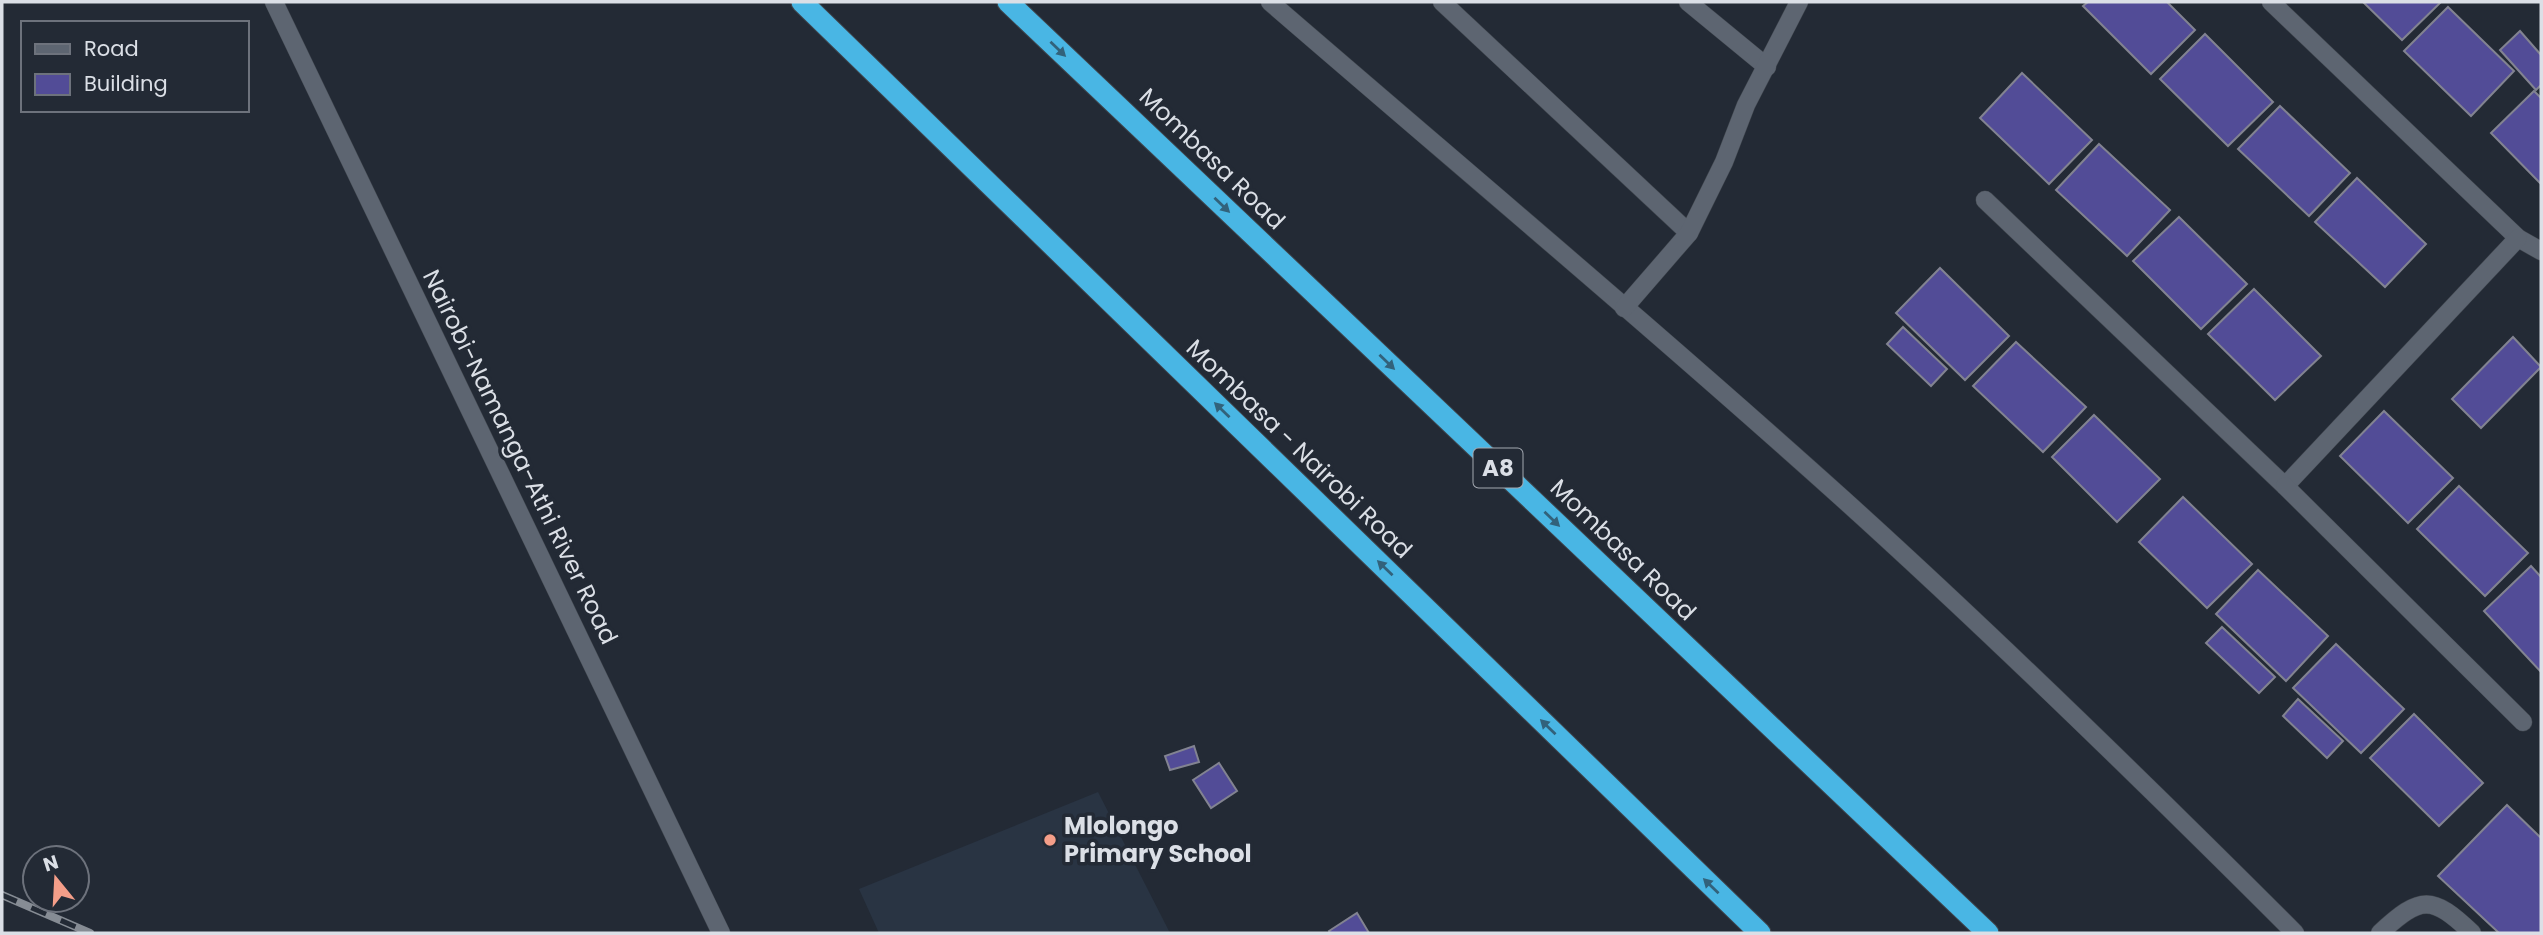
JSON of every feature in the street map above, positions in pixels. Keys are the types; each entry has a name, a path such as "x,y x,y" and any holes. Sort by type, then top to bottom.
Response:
{"highway":[{"name":"Mombasa - Nairobi Road","path":"802,2 1760,933"},
{"name":"Mombasa Road","path":"1008,2 1989,933"}],"street":[{"name":"Nairobi-Namanga-Athi River Road","path":"274,2 721,933"},
{"path":"1270,2 1842,498 1979,624 2151,789 2295,933"},
{"path":"1442,2 1689,233"},
{"path":"1688,2 1767,66"},
{"path":"1624,307 1689,233 1724,162 1746,105 1799,2"},
{"path":"2271,2 2518,238 2541,251"},
{"path":"1985,200 2285,486 2523,722"},
{"path":"2285,486 2518,238"},
{"path":"2380,933 2408,911 2429,903 2447,910 2472,933"}],"shaded area":[{"name":"Mlolongo Primary School","path":"1098,792 1170,933 879,933 859,889"}],"building":[{"path":"2088,2 2167,2 2195,30 2151,74 2083,6"},
{"path":"2363,2 2441,2 2402,40"},
{"path":"2448,7 2514,71 2471,116 2404,51"},
{"path":"2520,31 2541,55 2541,85 2536,90 2500,50"},
{"path":"2205,34 2273,102 2228,146 2160,79"},
{"path":"2022,73 2092,140 2049,184 1980,118"},
{"path":"2534,91 2541,98 2541,184 2491,133"},
{"path":"2280,106 2350,173 2309,216 2238,149"},
{"path":"2099,144 2170,210 2127,256 2056,190"},
{"path":"2357,178 2426,244 2385,287 2315,222"},
{"path":"2179,217 2247,284 2201,329 2133,261"},
{"path":"1940,268 2009,336 1965,380 1896,313"},
{"path":"2254,289 2321,356 2275,400 2208,334"},
{"path":"1903,327 1947,369 1931,386 1887,344"},
{"path":"2513,337 2541,367 2481,428 2452,399"},
{"path":"2016,342 2086,407 2043,452 1973,386"},
{"path":"2384,411 2453,478 2408,523 2340,456"},
{"path":"2094,415 2160,479 2117,522 2052,457"},
{"path":"2459,486 2528,553 2485,596 2417,529"},
{"path":"2183,497 2252,564 2207,608 2139,542"},
{"path":"2531,566 2541,577 2541,672 2484,611"},
{"path":"2258,570 2328,636 2286,681 2216,614"},
{"path":"2222,627 2275,677 2259,693 2206,643"},
{"path":"2336,644 2404,709 2361,753 2293,688"},
{"path":"2298,699 2343,741 2327,758 2283,716"},
{"path":"2414,714 2483,783 2439,826 2370,758"},
{"path":"1194,746 1199,762 1170,770 1165,756"},
{"path":"1219,763 1237,791 1211,808 1193,780"},
{"path":"2507,805 2541,838 2541,933 2499,933 2438,876"},
{"path":"1357,913 1369,933 1330,933 1329,931"}],"railway":[{"path":"2,895 90,933"}],"place":[{"name":"Mlolongo Primary School","path":"1050,840"}]}
